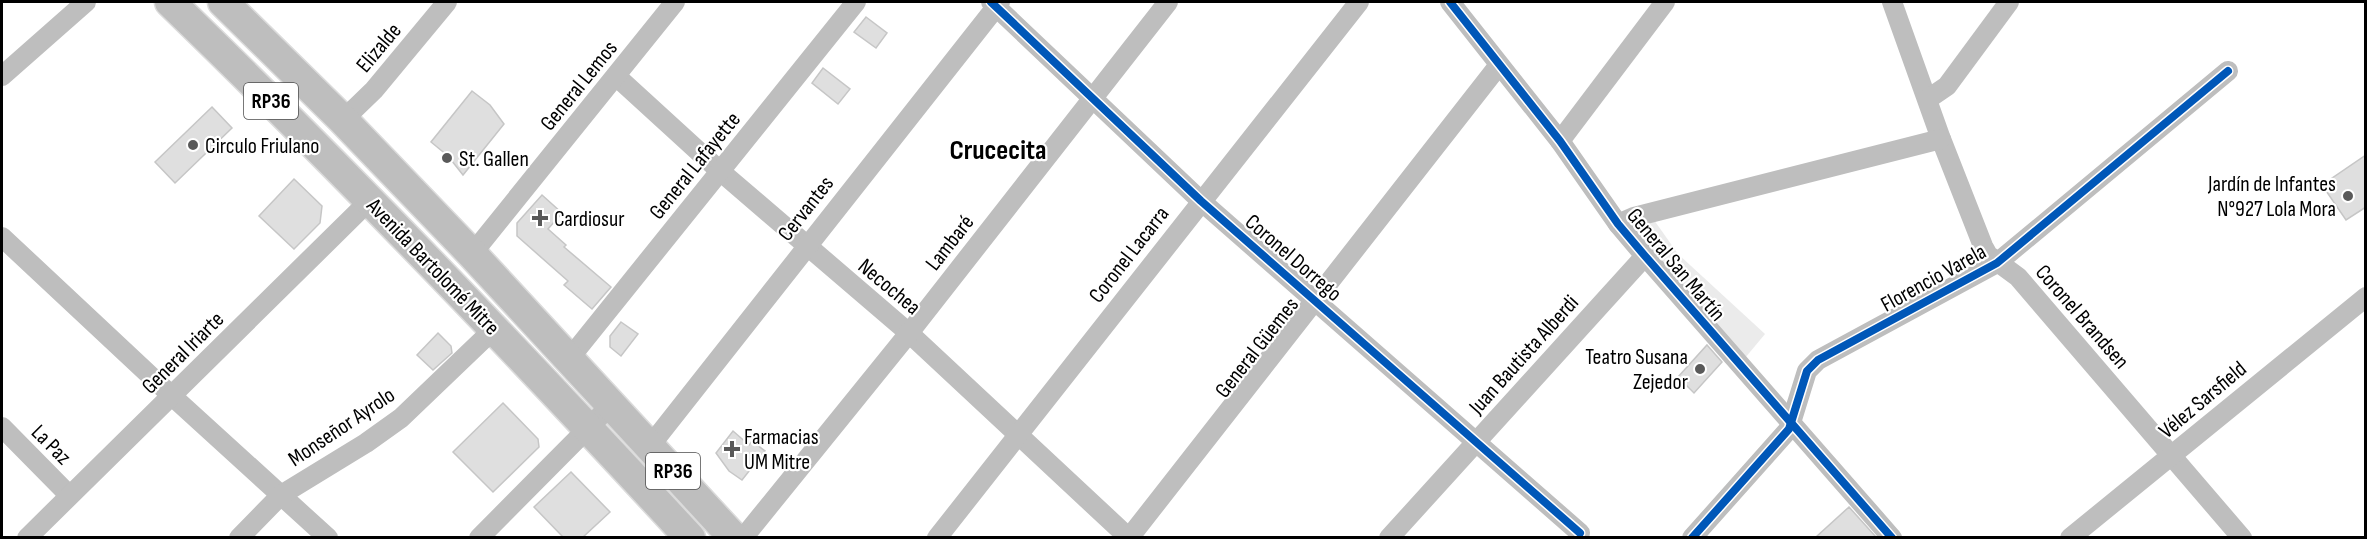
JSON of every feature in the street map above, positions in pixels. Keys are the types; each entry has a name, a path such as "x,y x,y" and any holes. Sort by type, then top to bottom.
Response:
{"main road":[{"name":"Avenida Bartolomé Mitre","path":"170,2 370,200 690,537"},
{"name":"Avenida Bartolomé Mitre","path":"223,2 343,120 472,254 734,537"}],"street":[{"path":"2,76 86,2"},
{"name":"Elizalde","path":"343,120 374,90 447,2"},
{"name":"General Lemos","path":"472,254 675,2"},
{"name":"General Lafayette","path":"569,359 856,2"},
{"name":"Lambaré","path":"743,537 909,333 1168,2"},
{"name":"Coronel Lacarra","path":"938,537 1359,2"},
{"name":"General San Martín","path":"1450,2 1560,141 1618,224 1892,537"},
{"path":"1560,141 1665,2"},
{"name":"Coronel Brandsen","path":"1892,2 1941,139 1988,255 2018,277 2242,537"},
{"path":"1928,99 1947,86 2009,2"},
{"name":"Coronel Dorrego","path":"996,3 1201,201 1580,533"},
{"name":"Cervantes","path":"650,446 996,3"},
{"name":"General Güemes","path":"1129,537 1499,65"},
{"name":"Florencio Varela","path":"1692,537 1783,437 1792,423 1807,371 1818,360 1997,262 2228,71"},
{"name":"Necochea","path":"616,76 720,171 909,333 1129,537"},
{"path":"1618,224 1634,217 1941,139"},
{"name":"General Iriarte","path":"27,537 370,200"},
{"path":"2,237 172,396 328,537"},
{"name":"Juan Bautista Alberdi","path":"1389,537 1645,256"},
{"name":"Vélez Sarsfield","path":"2070,537 2366,297"},
{"name":"Monseñor Ayrolo","path":"239,537 281,495 366,443 401,418 494,329"},
{"path":"479,537 611,405"},
{"name":"La Paz","path":"2,427 69,495"}],"shaded area":[{"path":"1654,220 1678,254 1765,334 1745,358 1636,235 1638,224"}],"building":[{"path":"866,17 887,33 876,48 854,32"},
{"path":"823,68 850,89 838,104 812,83"},
{"path":"472,91 490,105 504,124 463,175 448,156 431,142"},
{"name":"Circulo Friulano","path":"212,107 232,128 175,183 155,162"},
{"name":"Jardín de Infantes N°927 Lola Mora","path":"2366,155 2366,207 2346,220 2322,185"},
{"path":"294,179 322,206 320,223 294,249 259,216"},
{"path":"542,195 562,213 548,229 566,245 564,247 611,287 592,309 564,285 568,281 517,236 517,223"},
{"path":"621,322 638,334 621,356 610,347 610,336"},
{"path":"438,333 451,346 452,353 433,370 417,355"},
{"name":"Teatro Susana Zejedor","path":"1707,345 1722,362 1694,393 1678,377"},
{"path":"503,403 538,439 539,447 493,492 453,452"},
{"path":"733,431 749,445 752,441 765,451 742,480 729,471 716,453"},
{"path":"571,472 610,512 583,537 563,537 534,507"},
{"path":"1849,507 1876,537 1816,537"}],"cycle path":[{"path":"991,2 1201,201 1580,533"},
{"path":"1450,2 1560,141 1618,224 1892,538"},
{"path":"1692,538 1789,429 1807,371 1818,360 1997,263 2228,71"}],"place":[{"name":"Circulo Friulano","path":"193,145"},
{"name":"St. Gallen","path":"447,158"},
{"name":"Jardín de Infantes N°927 Lola Mora","path":"2348,196"},
{"name":"Cardiosur","path":"540,218"},
{"name":"Teatro Susana Zejedor","path":"1700,369"},
{"name":"Farmacias UM Mitre","path":"732,449"}],"district":[{"name":"Crucecita","path":"998,149"}]}
